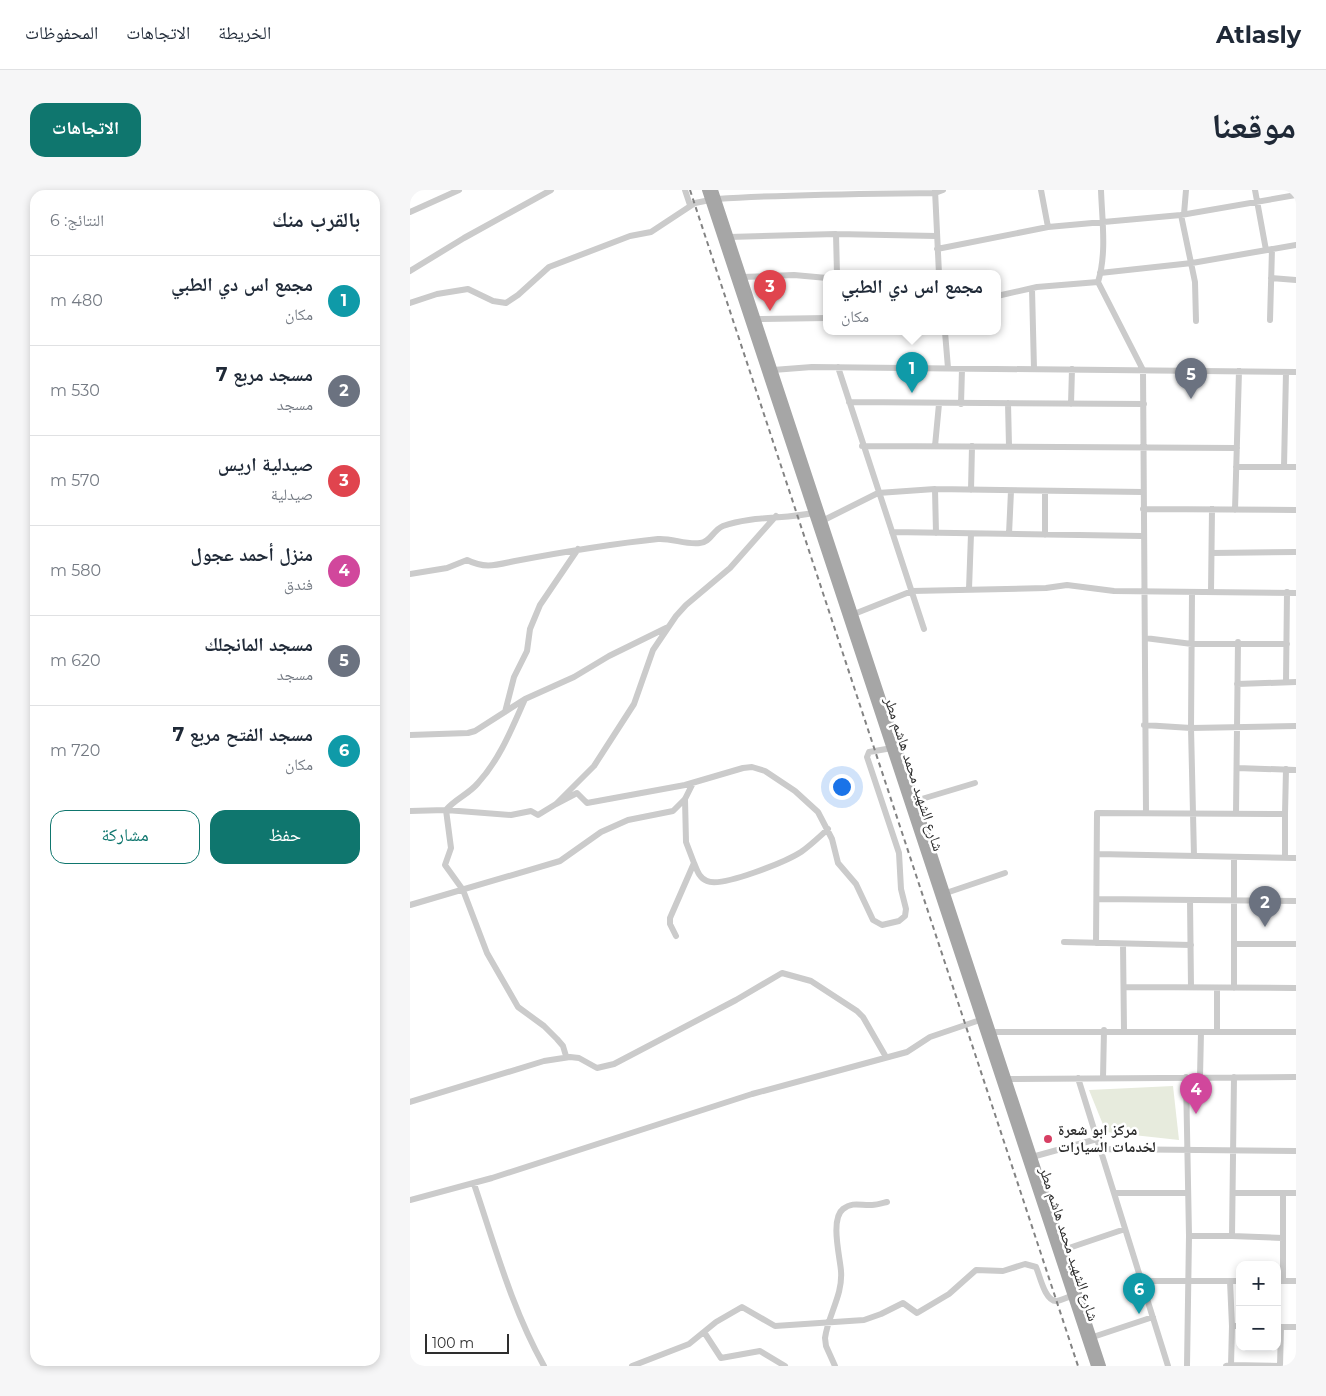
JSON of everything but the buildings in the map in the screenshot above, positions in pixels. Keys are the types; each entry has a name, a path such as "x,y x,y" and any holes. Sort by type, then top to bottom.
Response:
{"main road":[{"name":"شارع الشهيد محمد هاشم مطر","path":"706,190 714,199 729,236 980,1020 1072,1296 1102,1366"},
{"name":"شارع الشهيد محمد هاشم مطر","path":"714,190 714,199 817,512 824,520 1063,1250 1089,1338 1095,1366"}],"street":[{"path":"410,212 459,190"},
{"path":"410,271 464,238 551,190"},
{"path":"685,190 690,205"},
{"path":"410,303 436,294 468,289 493,301 506,303 550,267 630,236 651,232 690,205 714,199 768,193 793,197 943,190"},
{"path":"1041,190 1048,227"},
{"path":"1101,190 1104,224 1098,282 1143,370 1142,536 1145,638 1146,812"},
{"path":"1186,190 1182,215 1196,282 1196,321"},
{"path":"1255,190 1269,250 1271,278 1270,320"},
{"path":"935,191 936,236 940,270"},
{"path":"937,249 1048,227 1104,224 1182,215 1296,194"},
{"path":"729,236 836,234 936,236"},
{"path":"836,234 837,270"},
{"path":"1100,273 1192,263 1296,245"},
{"path":"742,277 794,275 823,278"},
{"path":"1271,278 1296,280"},
{"path":"1001,295 1032,288 1098,282"},
{"path":"1032,288 1034,369"},
{"path":"756,318 823,318"},
{"path":"945,335 948,368"},
{"path":"838,368 862,446 924,629"},
{"path":"773,370 948,368 1296,372"},
{"path":"961,404 962,369"},
{"path":"1071,404 1072,369"},
{"path":"1235,510 1239,371"},
{"path":"1284,467 1286,372"},
{"path":"849,402 1144,404"},
{"path":"1008,403 1009,446"},
{"path":"936,446 939,404"},
{"path":"862,446 1237,448"},
{"path":"971,490 972,446"},
{"path":"1236,467 1296,467"},
{"path":"824,520 878,493 935,490 1143,492"},
{"path":"935,490 936,533"},
{"path":"1009,534 1011,491"},
{"path":"1045,491 1045,535"},
{"path":"1143,508 1296,510"},
{"path":"1211,592 1212,510"},
{"path":"410,574 446,568 467,560 480,566 578,550 665,539 701,544 708,540 716,529 726,525 776,516 817,512"},
{"path":"556,804 594,766 628,714 639,693 653,650 669,626 686,605 730,568 776,516"},
{"path":"892,532 1142,536"},
{"path":"969,590 971,534"},
{"path":"505,712 514,677 527,650 530,629 537,612 578,550"},
{"path":"1212,553 1296,552"},
{"path":"854,614 912,591 1046,588 1067,585 1100,590 1296,593"},
{"path":"1192,592 1191,728 1194,856"},
{"path":"1286,682 1287,592"},
{"path":"410,735 468,733 525,699 574,677 613,654 669,626"},
{"path":"1145,638 1192,644 1238,642 1287,644"},
{"path":"1236,814 1238,642"},
{"path":"1238,684 1296,682"},
{"path":"525,699 510,733 483,777 476,786 452,803 446,810 451,848 445,865 463,890 487,953 518,1007 544,1026 557,1039 563,1046 566,1056"},
{"path":"1144,725 1191,728 1296,726"},
{"path":"410,810 511,814 531,811 538,815 577,793 587,803 693,783 743,768 758,768 802,796 818,812 828,829 838,863 856,884 873,920 882,925 902,918 906,909 901,890 899,853 867,757 869,752 892,748"},
{"path":"1237,768 1296,770"},
{"path":"1285,858 1286,769"},
{"path":"410,905 560,861 601,832 634,818 673,811 685,799 693,783"},
{"path":"915,801 975,783"},
{"path":"685,799 686,842 694,863 704,880 710,883 723,882 792,857 808,847 828,829"},
{"path":"1096,943 1097,813 1285,814"},
{"path":"1097,854 1296,858"},
{"path":"1234,858 1234,988"},
{"path":"676,936 670,924 670,918 694,863"},
{"path":"946,893 1005,873"},
{"path":"1097,899 1296,901"},
{"path":"1190,900 1191,987"},
{"path":"1064,942 1191,945"},
{"path":"1123,944 1124,1030"},
{"path":"1234,944 1296,944"},
{"path":"410,1102 566,1056 579,1058 597,1068 614,1064 736,1000 782,973 811,981 857,1011 863,1017 886,1057"},
{"path":"1124,987 1296,988"},
{"path":"1217,1032 1218,988"},
{"path":"410,1200 474,1184 752,1094 906,1052 930,1037 980,1020"},
{"path":"1103,1078 1104,1030"},
{"path":"991,1032 1104,1030 1296,1032"},
{"path":"1200,1077 1201,1032"},
{"path":"1186,1077 1189,1236 1187,1366"},
{"path":"1232,1236 1234,1077"},
{"path":"1007,1079 1296,1077"},
{"path":"1078,1078 1168,1366"},
{"path":"1032,1157 1097,1139"},
{"path":"1100,1149 1296,1151"},
{"path":"474,1184 510,1293 532,1344 544,1366"},
{"path":"1114,1193 1188,1193"},
{"path":"1233,1193 1296,1194"},
{"path":"1281,1267 1283,1193"},
{"path":"835,1366 826,1346 825,1338 841,1279 837,1246 838,1216 842,1209 851,1204 871,1205 888,1202"},
{"path":"1063,1250 1125,1229"},
{"path":"1189,1236 1283,1238"},
{"path":"632,1366 689,1344 742,1307 775,1326 864,1320 903,1303 917,1313 949,1294 972,1272 980,1269 1003,1271 1025,1264 1031,1265 1036,1268 1050,1298 1056,1301 1072,1296"},
{"path":"1142,1281 1236,1281"},
{"path":"1230,1281 1232,1326 1228,1366 1280,1366 1280,1351"},
{"path":"1281,1281 1296,1281"},
{"path":"1089,1338 1153,1317"},
{"path":"1281,1327 1296,1327"},
{"path":"704,1332 721,1358 760,1351 785,1366"}],"shaded area":[{"path":"1173,1086 1179,1140 1106,1132 1089,1090"}],"railway":[{"path":"690,190 1078,1366"}],"place":[{"name":"صيدلية اريس","path":"770,311"},
{"name":"مجمع اس دي الطبي","path":"912,393"},
{"name":"مسجد المانجلك","path":"1191,399"},
{"name":"مسجد مربع 7","path":"1265,927"},
{"name":"منزل أحمد عجول","path":"1196,1114"},
{"name":"مركز ابو شعرة لخدمات السيارات","path":"1048,1139"},
{"name":"مسجد الفتح مربع 7","path":"1139,1314"}]}
